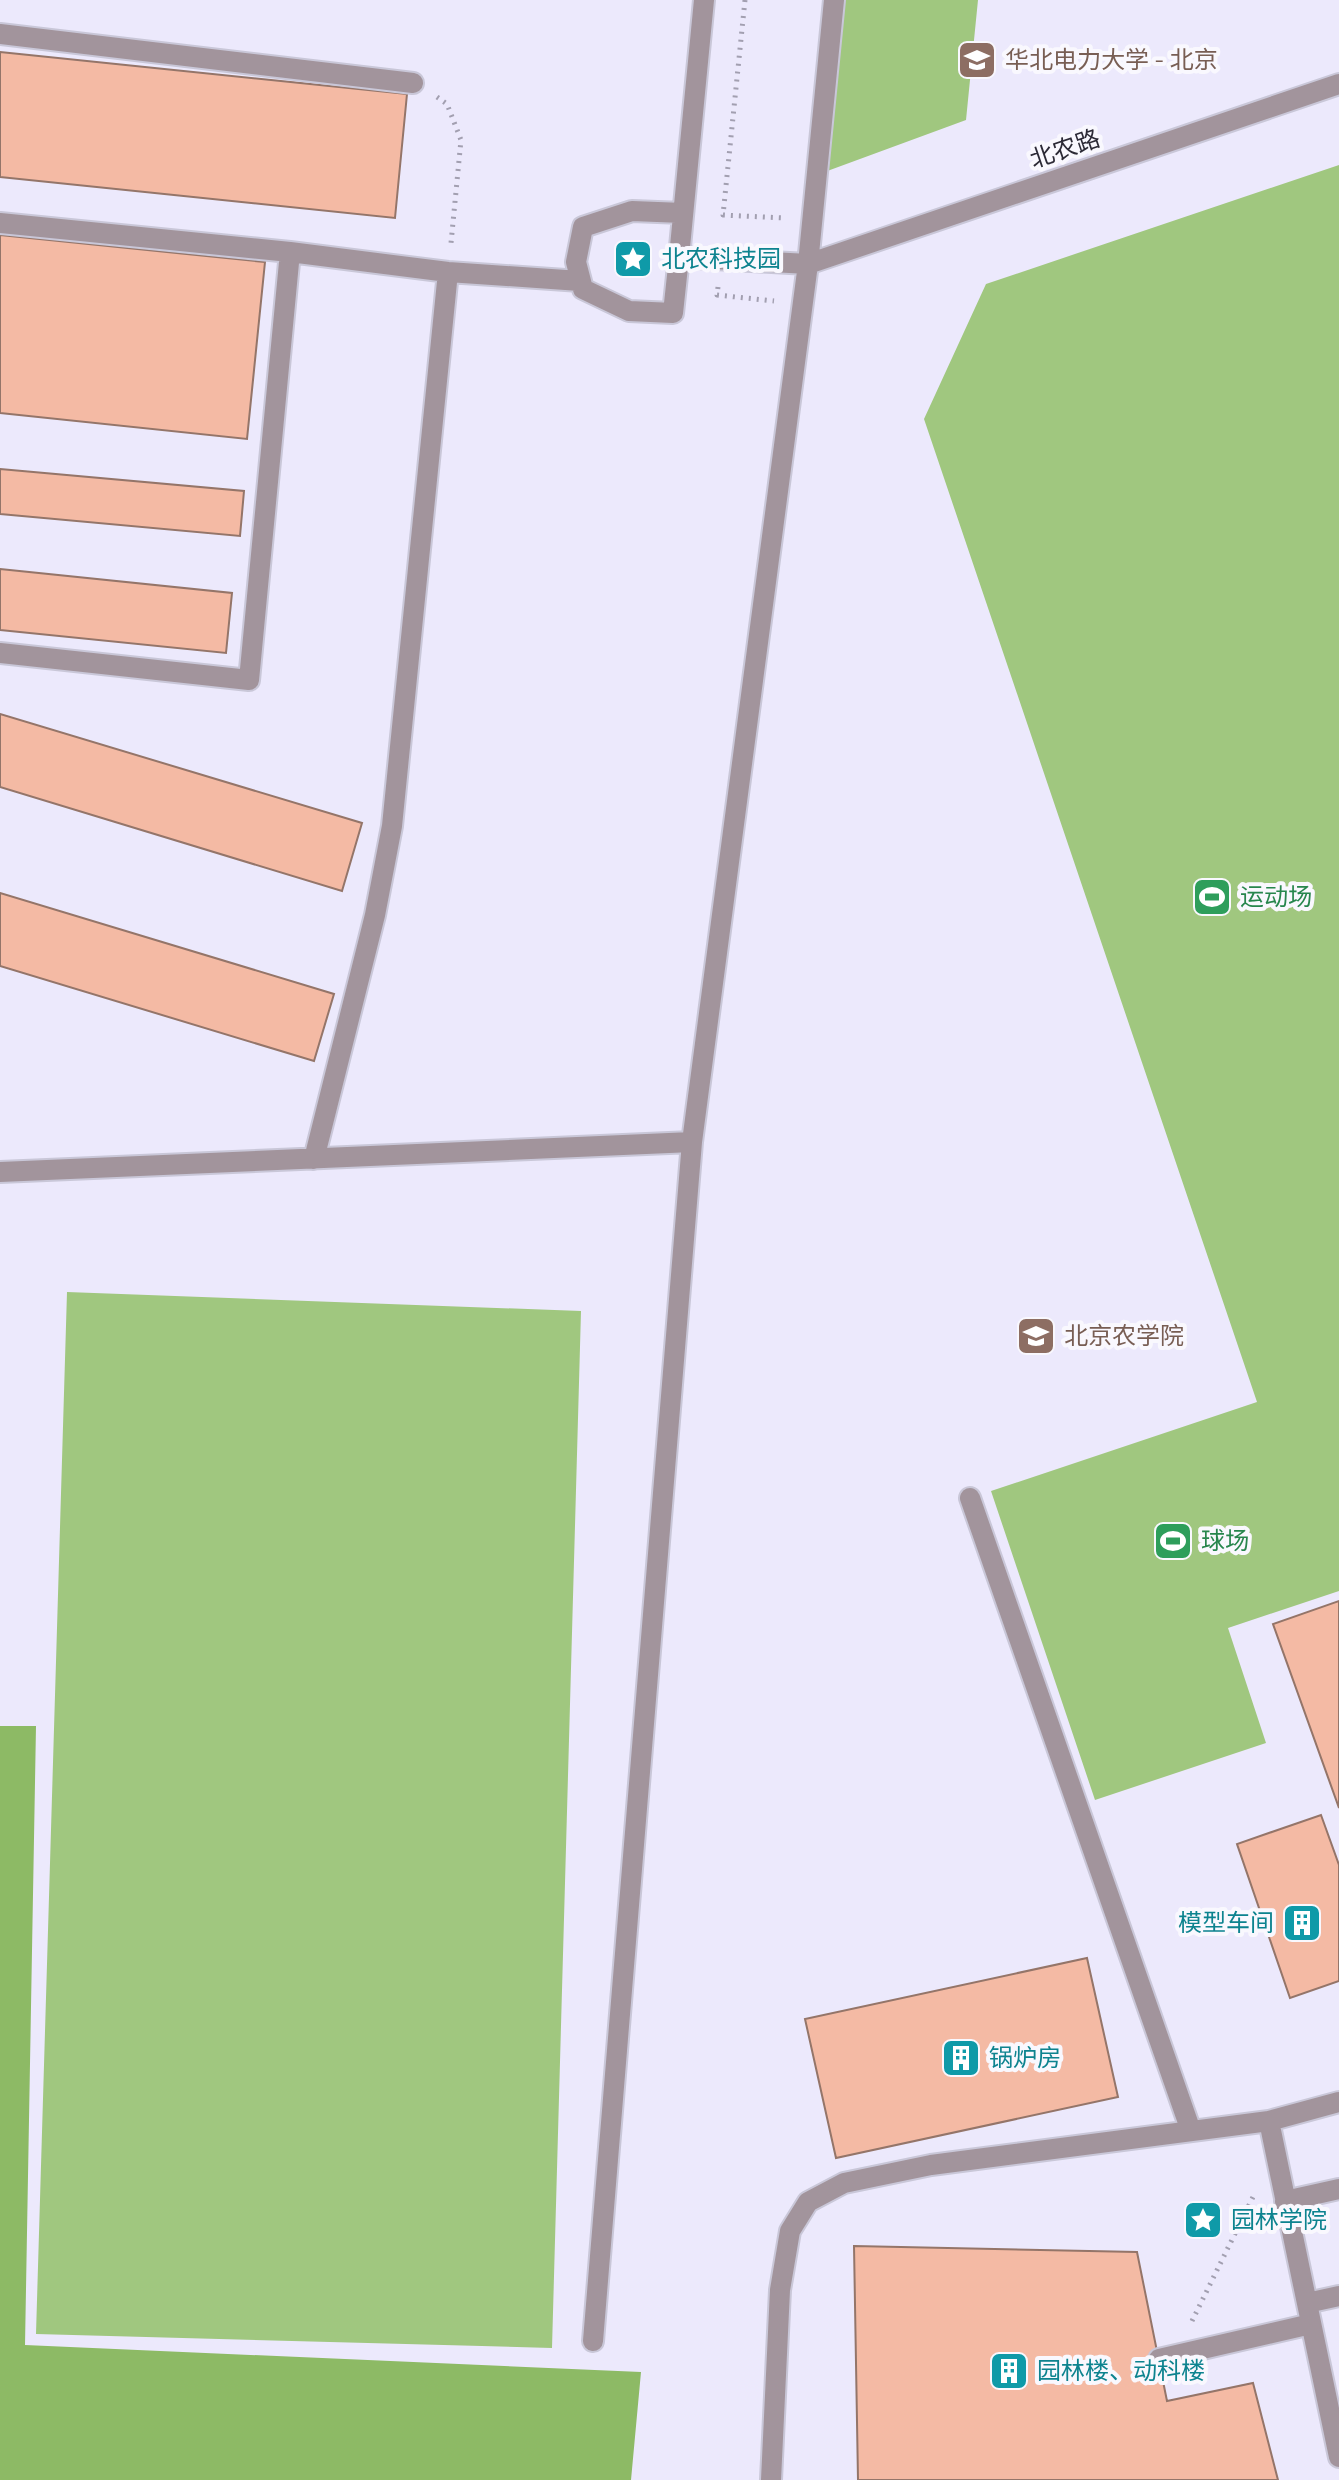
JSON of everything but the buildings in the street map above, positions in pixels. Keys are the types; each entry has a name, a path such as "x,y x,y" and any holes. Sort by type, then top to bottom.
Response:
{"street":[{"path":"683,213 632,211 583,227 576,262 583,289 629,311 673,313 679,257 704,0"},
{"path":"593,2341 692,1142 808,264 834,0"},
{"path":"0,34 413,83"},
{"name":"北农路","path":"808,264 1339,84"},
{"path":"0,223 290,252 448,272 580,281"},
{"path":"0,653 249,680 290,252"},
{"path":"679,257 808,264"},
{"path":"314,1159 375,915 392,826 448,272"},
{"path":"0,1172 692,1142"},
{"path":"970,1498 1191,2131"},
{"path":"771,2480 780,2290 790,2231 808,2202 844,2183 931,2165 1269,2121 1339,2102"},
{"path":"1269,2121 1339,2457"},
{"path":"1285,2201 1339,2189"},
{"path":"1307,2303 1339,2296"},
{"path":"1167,2357 1311,2324"}],"path":[{"path":"745,0 723,215 813,220"},
{"path":"413,83 447,104 461,140 448,272"},
{"path":"1167,2357 1275,2151"}],"green space":[{"path":"832,0 978,0 966,120 811,177"},
{"name":"运动场","path":"1339,165 1339,1591 1228,1628 1266,1743 1095,1800 991,1491 1257,1402 924,419 986,284"},
{"path":"67,1292 581,1311 552,2348 36,2334"},
{"path":"0,1726 36,1726 25,2345 641,2372 631,2480 0,2480"}],"place":[{"name":"华北电力大学 - 北京","path":"977,60"},
{"name":"北农科技园","path":"633,259"},
{"name":"运动场","path":"1212,897"},
{"name":"北京农学院","path":"1036,1336"},
{"name":"球场","path":"1173,1541"},
{"name":"模型车间","path":"1302,1923"},
{"name":"锅炉房","path":"961,2058"},
{"name":"园林学院","path":"1203,2220"},
{"name":"园林楼、动科楼","path":"1009,2371"}]}
